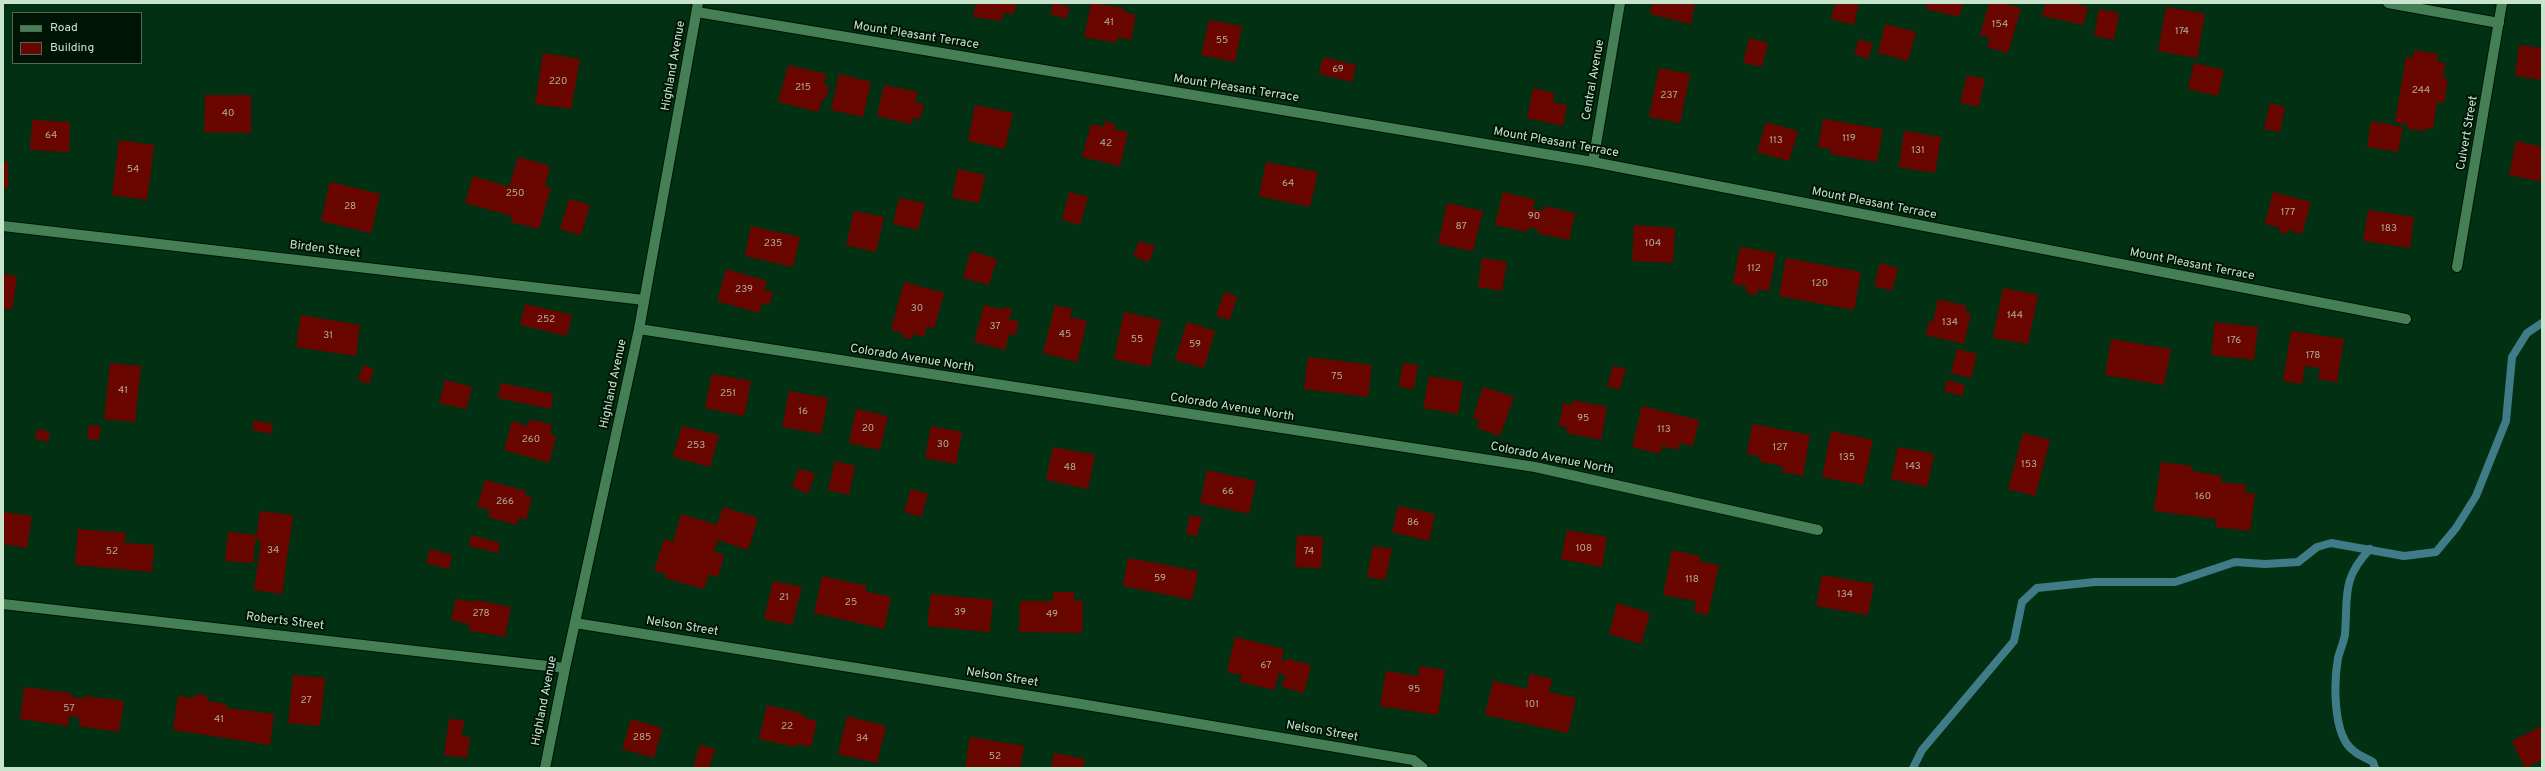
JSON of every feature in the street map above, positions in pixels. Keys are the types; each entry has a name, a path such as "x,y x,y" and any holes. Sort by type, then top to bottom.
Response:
{"street":[{"name":"Central Avenue","path":"1593,162 1620,3"},
{"path":"2388,3 2499,23"},
{"name":"Culvert Street","path":"2457,267 2502,3"},
{"name":"Mount Pleasant Terrace","path":"697,8 1593,162 2406,318"},
{"name":"Highland Avenue","path":"545,768 564,668 639,329 697,8"},
{"name":"Birden Street","path":"3,226 644,300"},
{"name":"Colorado Avenue North","path":"639,329 1535,467 1818,530"},
{"name":"Roberts Street","path":"3,604 564,668"},
{"name":"Nelson Street","path":"575,623 1082,704 1413,760 1423,768"}],"building":[{"path":"976,3 1016,3 1014,14 1003,13 1002,21 973,17"},
{"path":"1053,3 1070,7 1066,19 1050,14"},
{"path":"1091,3 1124,8 1124,12 1136,15 1131,40 1118,37 1116,43 1084,37"},
{"path":"1652,3 1695,3 1691,24 1650,14"},
{"path":"1835,3 1859,3 1854,25 1831,19"},
{"path":"1927,3 1963,3 1959,17 1926,9"},
{"path":"1989,3 2003,3 2021,8 2008,53 1987,47 1990,38 1980,35"},
{"path":"2045,3 2071,3 2088,7 2083,25 2042,16"},
{"path":"2166,7 2205,14 2197,58 2158,51"},
{"path":"2099,9 2119,13 2114,40 2094,36"},
{"path":"1209,20 1242,26 1235,62 1201,55"},
{"path":"1885,24 1916,32 1908,61 1878,53"},
{"path":"1749,38 1768,43 1762,67 1743,63"},
{"path":"1859,39 1873,44 1868,59 1854,54"},
{"path":"2519,45 2542,48 2542,80 2515,76"},
{"path":"2414,50 2438,54 2437,62 2445,63 2443,79 2448,79 2444,103 2437,102 2433,129 2426,128 2425,131 2408,129 2408,125 2395,122 2406,57 2413,58"},
{"path":"543,53 580,59 571,109 535,104"},
{"path":"1323,57 1356,65 1352,82 1319,74"},
{"path":"2194,63 2224,70 2218,96 2188,89"},
{"path":"788,65 826,74 824,84 829,86 826,98 822,100 818,112 778,102"},
{"path":"1659,68 1690,74 1680,123 1649,117"},
{"path":"839,74 871,82 863,117 831,110"},
{"path":"1967,75 1985,79 1978,107 1960,103"},
{"path":"884,85 918,92 915,102 924,104 920,119 913,118 912,124 877,116"},
{"path":"1533,88 1554,93 1553,102 1567,105 1563,126 1527,118"},
{"path":"205,95 251,95 251,133 204,132"},
{"path":"2270,103 2285,107 2280,132 2264,129"},
{"path":"975,105 1013,113 1005,149 968,141"},
{"path":"1823,119 1883,129 1877,162 1830,154 1831,149 1818,147"},
{"path":"32,120 70,122 69,152 30,150"},
{"path":"1105,121 1115,124 1114,129 1128,132 1120,166 1082,157 1091,124 1104,127"},
{"path":"2371,121 2403,127 2398,152 2367,147"},
{"path":"1766,122 1798,131 1789,161 1757,152"},
{"path":"1904,131 1941,137 1935,173 1899,167"},
{"path":"119,140 154,145 147,200 112,195"},
{"path":"2516,141 2542,147 2542,182 2509,175"},
{"path":"518,157 550,166 545,186 551,188 539,229 511,222 512,216 465,203 473,176 509,187"},
{"path":"3,162 8,162 8,188 3,188"},
{"path":"1266,162 1318,172 1310,207 1259,196"},
{"path":"958,169 985,175 979,203 952,198"},
{"path":"330,182 380,194 371,233 321,221"},
{"path":"1069,192 1088,197 1080,225 1062,220"},
{"path":"1503,192 1535,200 1533,209 1543,211 1544,206 1575,213 1569,240 1537,233 1538,229 1528,227 1527,232 1495,225"},
{"path":"2273,192 2311,202 2302,234 2288,230 2287,234 2279,232 2280,228 2265,224"},
{"path":"899,198 925,203 918,230 893,224"},
{"path":"569,199 590,205 581,235 560,229"},
{"path":"1447,203 1483,211 1473,251 1438,244"},
{"path":"2368,210 2414,217 2410,248 2363,241"},
{"path":"854,211 884,217 876,252 846,245"},
{"path":"1634,225 1675,228 1673,263 1632,261"},
{"path":"751,226 800,237 793,267 745,256"},
{"path":"1139,241 1155,246 1149,262 1133,256"},
{"path":"1740,247 1776,253 1769,291 1758,289 1757,295 1746,293 1747,286 1733,284"},
{"path":"971,251 997,259 989,285 963,278"},
{"path":"1482,258 1507,262 1502,291 1478,287"},
{"path":"1786,258 1861,272 1854,310 1779,296"},
{"path":"1880,263 1898,268 1892,291 1874,286"},
{"path":"726,269 767,281 764,290 773,292 769,305 762,303 759,313 717,301"},
{"path":"3,274 17,276 12,310 3,308"},
{"path":"904,282 944,293 934,329 927,326 924,337 913,334 911,339 902,337 903,333 891,330"},
{"path":"2003,288 2038,295 2028,344 1993,338"},
{"path":"1224,292 1237,296 1230,320 1216,316"},
{"path":"1938,299 1967,306 1965,312 1971,314 1964,344 1926,335 1929,321 1933,322"},
{"path":"525,304 572,315 567,336 520,325"},
{"path":"984,305 1003,310 1003,307 1012,309 1009,319 1019,322 1015,336 1009,334 1005,350 974,342"},
{"path":"1055,305 1072,309 1070,317 1087,321 1077,362 1043,353"},
{"path":"1124,312 1161,320 1150,367 1114,359"},
{"path":"301,315 360,325 356,356 296,347"},
{"path":"1187,322 1215,331 1204,368 1175,360"},
{"path":"2215,322 2258,327 2254,360 2211,355"},
{"path":"2291,331 2344,339 2337,382 2318,379 2320,368 2305,366 2302,384 2283,381"},
{"path":"2111,339 2171,349 2164,385 2105,375"},
{"path":"1957,349 1977,354 1971,378 1951,373"},
{"path":"1308,357 1372,365 1368,397 1304,389"},
{"path":"110,363 141,366 135,422 104,419"},
{"path":"1403,363 1418,365 1414,389 1399,387"},
{"path":"363,365 374,369 369,384 358,380"},
{"path":"1613,366 1626,369 1619,390 1607,386"},
{"path":"712,374 751,381 744,416 705,408"},
{"path":"1429,376 1463,382 1458,414 1423,408"},
{"path":"445,380 472,387 466,409 439,403"},
{"path":"1947,380 1965,385 1962,396 1944,391"},
{"path":"501,383 553,394 551,409 498,398"},
{"path":"1483,387 1514,397 1500,436 1477,428 1480,420 1473,418"},
{"path":"789,391 828,398 821,434 782,427"},
{"path":"1573,400 1607,407 1601,440 1566,433 1567,427 1559,426 1563,403 1572,405"},
{"path":"1642,406 1699,420 1693,446 1680,443 1678,450 1662,446 1660,454 1632,447"},
{"path":"856,409 888,416 880,450 849,443"},
{"path":"530,419 552,425 550,434 556,436 549,463 504,450 512,421 528,426"},
{"path":"254,420 273,424 271,434 252,430"},
{"path":"1752,424 1810,435 1803,476 1782,472 1783,466 1760,462 1761,457 1747,454"},
{"path":"89,425 101,426 99,440 87,439"},
{"path":"682,426 719,435 710,467 673,457"},
{"path":"931,426 962,432 956,464 925,458"},
{"path":"37,429 50,432 48,442 35,439"},
{"path":"1831,431 1873,440 1863,485 1822,477"},
{"path":"2023,433 2050,440 2035,496 2008,489"},
{"path":"1053,447 1095,455 1088,489 1046,480"},
{"path":"1898,447 1934,454 1927,487 1891,479"},
{"path":"835,461 855,466 849,495 828,490"},
{"path":"2161,462 2192,466 2191,471 2222,476 2221,482 2246,485 2245,493 2255,494 2250,531 2216,527 2216,519 2154,511"},
{"path":"799,468 815,474 808,494 792,487"},
{"path":"1207,470 1256,481 1249,514 1200,503"},
{"path":"485,480 526,491 525,496 532,497 526,520 518,518 517,525 488,517 490,510 477,507"},
{"path":"911,489 928,494 921,517 904,512"},
{"path":"1398,506 1435,514 1429,541 1392,532"},
{"path":"723,507 758,518 748,550 718,540 714,552 724,555 718,577 709,574 704,589 665,578 666,574 654,571 664,539 673,542 681,514 717,525"},
{"path":"260,511 293,515 282,594 254,590 261,543 256,539"},
{"path":"3,512 32,516 27,548 3,544"},
{"path":"1190,515 1202,518 1197,536 1186,534"},
{"path":"78,529 126,533 124,543 154,545 152,572 75,565"},
{"path":"1567,530 1607,537 1602,567 1561,559"},
{"path":"228,532 256,535 253,563 225,561"},
{"path":"471,535 500,543 498,553 469,546"},
{"path":"1297,535 1323,537 1321,568 1295,567"},
{"path":"1373,546 1392,549 1385,580 1367,577"},
{"path":"430,549 452,555 449,569 426,563"},
{"path":"1672,550 1700,556 1699,561 1719,565 1708,615 1694,612 1696,601 1663,595"},
{"path":"1128,558 1198,571 1192,600 1123,586"},
{"path":"1822,575 1874,584 1868,615 1816,606"},
{"path":"822,576 867,586 865,591 891,597 884,629 814,613"},
{"path":"773,581 802,587 792,625 764,619"},
{"path":"1053,592 1074,592 1074,601 1083,601 1082,633 1019,632 1020,601 1053,601"},
{"path":"931,594 993,600 990,632 927,626"},
{"path":"456,599 473,602 477,600 511,607 505,637 468,630 469,624 451,620"},
{"path":"1617,603 1650,613 1641,644 1609,634"},
{"path":"1235,637 1284,649 1281,663 1287,659 1311,665 1304,693 1282,687 1285,675 1279,673 1274,690 1240,682 1242,675 1227,672"},
{"path":"1420,666 1445,670 1438,715 1380,706 1386,671 1418,676"},
{"path":"1530,674 1552,679 1549,692 1576,698 1568,733 1485,715 1493,681 1527,689"},
{"path":"293,675 325,678 320,726 288,723"},
{"path":"24,687 70,693 72,697 83,699 84,696 124,701 119,732 79,726 80,718 69,716 68,726 20,719"},
{"path":"195,694 208,696 207,701 227,704 226,708 274,714 270,745 173,730 178,696 194,698"},
{"path":"767,705 801,713 805,718 817,721 811,747 798,744 795,747 759,739"},
{"path":"847,716 886,726 877,763 838,754"},
{"path":"449,719 464,720 462,736 470,737 467,758 444,755"},
{"path":"631,719 662,728 654,758 622,749"},
{"path":"2542,726 2542,760 2525,768 2512,741"},
{"path":"970,737 1024,746 1020,768 965,768"},
{"path":"700,745 715,749 709,768 693,768"},
{"path":"1054,753 1085,759 1083,768 1051,768"}],"waterway":[{"path":"1913,768 1922,750 2014,641 2022,602 2037,588 2095,582 2175,582 2235,562 2265,564 2298,562 2317,547 2331,543 2404,556 2436,552 2456,528 2476,496 2506,421 2512,357 2527,333 2542,323"},
{"path":"2370,549 2354,570 2350,579 2345,634 2338,658 2336,708 2338,721 2347,744 2356,753 2373,762 2375,768"}]}
